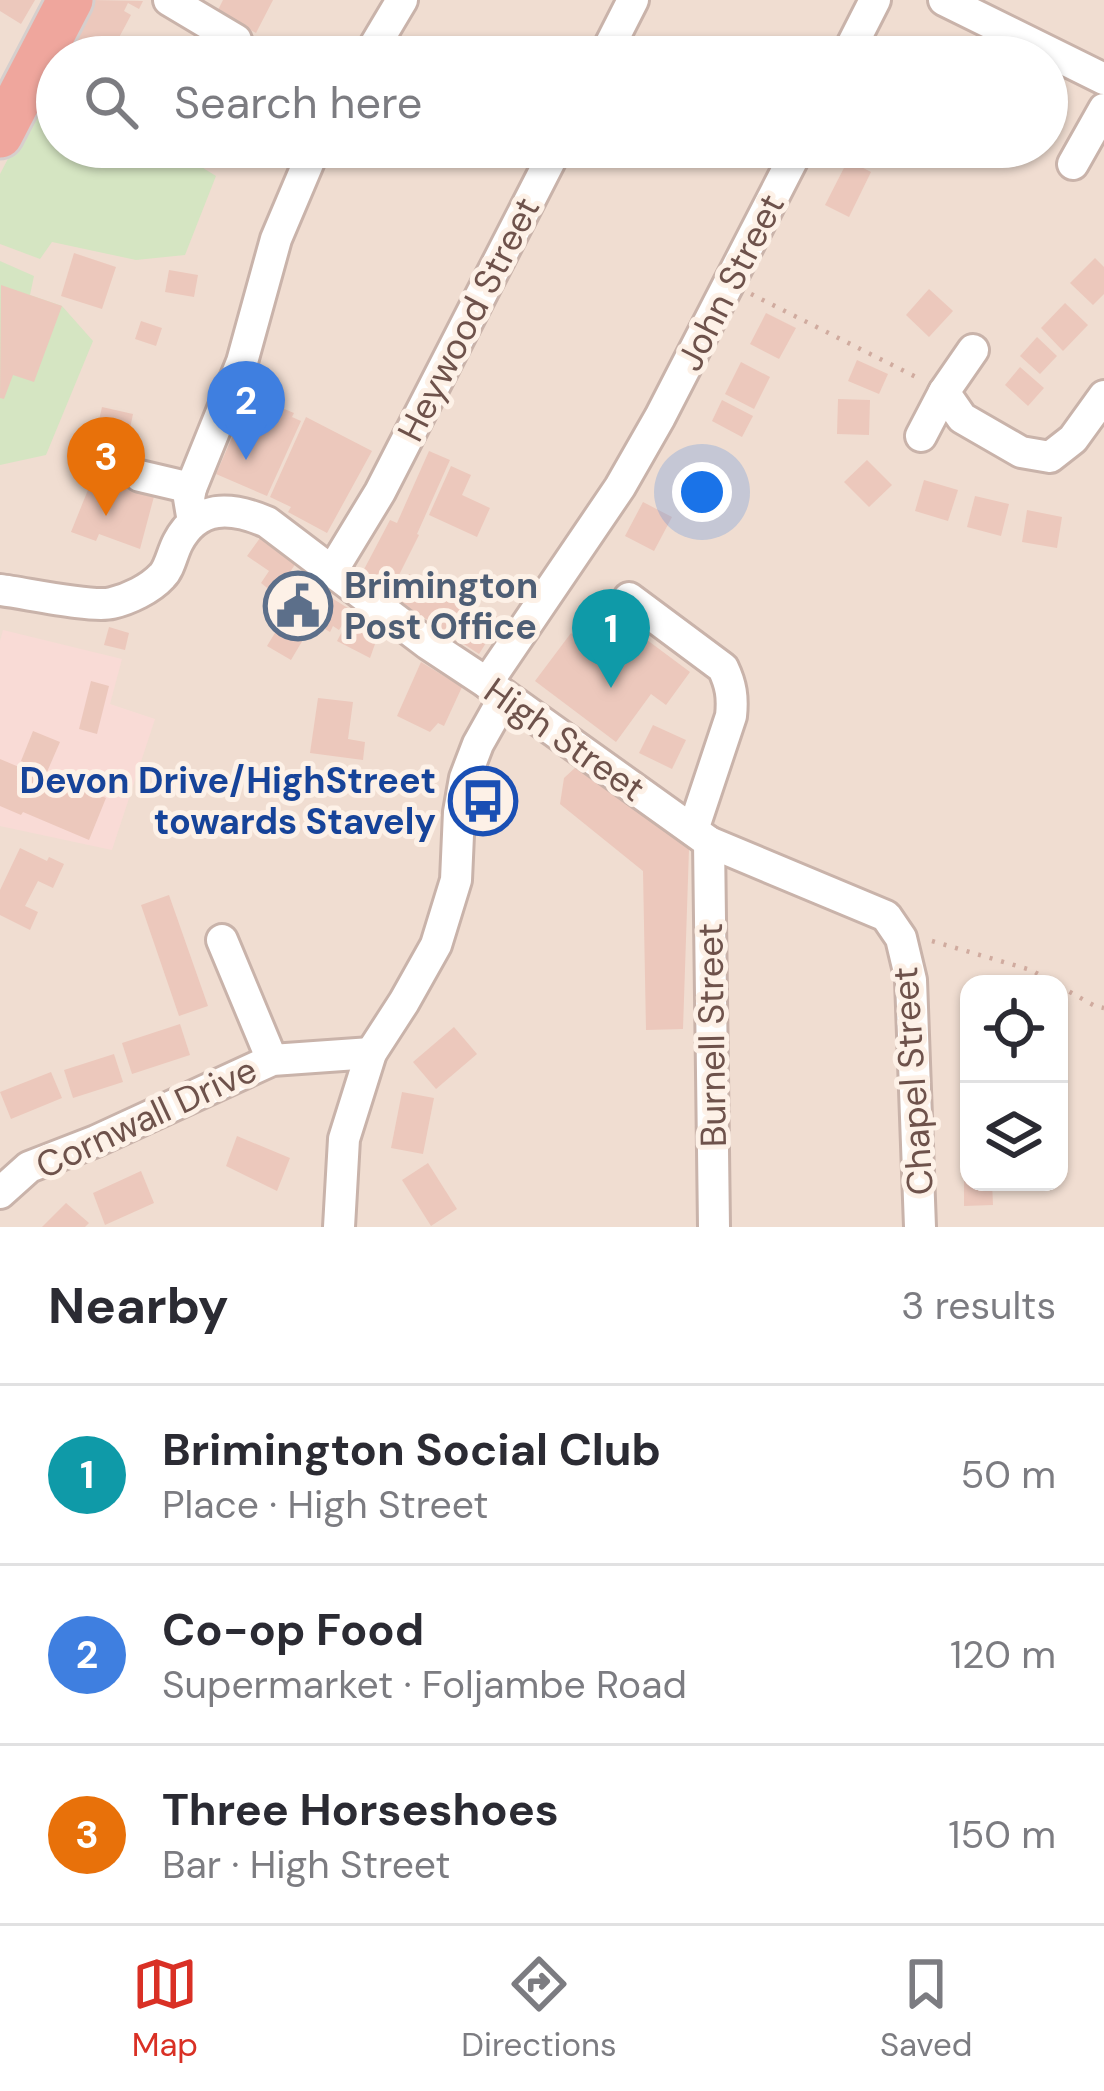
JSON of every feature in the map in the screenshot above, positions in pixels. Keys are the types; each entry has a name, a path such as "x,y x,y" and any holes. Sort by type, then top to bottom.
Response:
{"highway":[{"path":"51,36 70,0"},
{"path":"0,135 36,66"}],"street":[{"path":"169,0 214,36"},
{"path":"381,36 402,0"},
{"path":"615,36 633,0"},
{"path":"857,36 875,0"},
{"path":"944,0 1016,36"},
{"path":"1068,62 1104,80"},
{"path":"1073,164 1104,109"},
{"path":"0,590 107,605 136,595 164,574 193,522 191,488 242,362 276,239 304,168"},
{"name":"Heywood Street","path":"332,571 380,491 546,168"},
{"name":"John Street","path":"496,690 660,417 789,168"},
{"path":"921,436 973,350"},
{"path":"944,392 962,418 1022,452 1051,457 1073,439 1104,396"},
{"path":"140,476 191,488"},
{"name":"High Street","path":"193,522 224,510 267,522 428,644 701,836"},
{"name":"Burnell Street","path":"629,598 723,668 730,684 731,716 701,836 714,1227"},
{"path":"339,1227 344,1139 370,1054 436,945 456,880 465,778 496,690"},
{"name":"Chapel Street","path":"701,836 886,916 901,938 911,980 920,1227"},
{"path":"222,940 272,1060"},
{"name":"Cornwall Drive","path":"0,1192 29,1167 272,1060 370,1054"}],"path":[{"path":"729,284 944,392"},
{"path":"901,938 929,940 1039,975"},
{"path":"1068,991 1104,1008"}],"shaded area":[{"path":"0,0 1104,0 1104,1227 0,1227"},
{"path":"3,630 122,659 110,704 155,719 112,850 0,826"}],"green space":[{"path":"34,109 36,168 203,168 216,176 185,255 136,260 52,242 40,259 0,244 0,174"},
{"path":"0,261 34,276 30,295 62,306 93,341 46,455 0,465"}],"building":[{"path":"0,0 35,0 21,24 0,11"},
{"path":"92,0 143,1 139,9 128,3 124,11 131,15 120,36 72,36"},
{"path":"223,0 273,0 256,33 217,12"},
{"path":"844,168 871,172 849,217 825,205"},
{"path":"74,253 116,267 102,309 61,296"},
{"path":"1095,258 1104,267 1104,294 1093,305 1070,283"},
{"path":"169,270 198,275 194,297 165,292"},
{"path":"1,285 62,306 34,382 13,375 4,399 0,398"},
{"path":"929,289 953,311 929,337 906,315"},
{"path":"1065,303 1088,325 1063,351 1041,328"},
{"path":"766,313 796,328 779,359 750,344"},
{"path":"141,321 162,328 156,346 135,339"},
{"path":"1037,337 1057,356 1040,374 1020,356"},
{"path":"857,360 888,374 879,394 848,381"},
{"path":"741,362 770,377 754,409 725,394"},
{"path":"1020,367 1044,388 1028,406 1005,385"},
{"path":"253,396 294,413 292,417 301,421 267,496 216,474 234,433 247,439 253,426 242,421"},
{"path":"838,399 870,400 869,435 837,434"},
{"path":"722,400 753,416 742,437 712,421"},
{"path":"102,407 133,414 125,453 93,446"},
{"path":"306,417 372,451 327,533 270,497"},
{"path":"429,451 450,460 390,593 360,577 390,520 397,523"},
{"path":"867,460 892,485 869,507 844,482"},
{"path":"451,466 471,475 462,495 490,508 477,537 429,515"},
{"path":"96,470 156,489 140,549 99,534 96,541 71,532"},
{"path":"924,480 958,490 948,521 915,511"},
{"path":"975,496 1009,504 1001,536 967,527"},
{"path":"643,502 672,517 654,551 625,536"},
{"path":"1027,510 1062,517 1057,548 1022,542"},
{"path":"260,538 296,563 271,591 261,583 269,571 247,556"},
{"path":"409,574 432,590 440,575 449,580 443,591 456,598 461,590 469,594 462,606 477,614 481,607 501,619 479,654 394,598"},
{"path":"306,582 351,610 339,630 333,626 330,632 318,625 322,619 317,616 291,660 267,646"},
{"path":"353,611 380,630 370,658 337,641"},
{"path":"109,627 129,633 125,650 104,645"},
{"path":"571,633 619,669 643,637 690,672 666,705 651,694 616,742 535,681"},
{"path":"421,662 462,687 444,726 438,723 430,732 397,716"},
{"path":"91,681 109,686 97,734 79,729"},
{"path":"318,698 353,702 348,739 365,742 363,760 310,753"},
{"path":"653,725 686,740 672,769 639,753"},
{"path":"33,731 60,742 47,772 106,798 89,840 0,806 0,759 38,775 40,769 21,761"},
{"path":"576,767 689,849 683,1029 646,1030 643,871 560,804 564,778"},
{"path":"20,848 64,864 53,888 38,881 25,906 38,912 30,930 0,915 0,890"},
{"path":"169,895 208,1006 179,1016 141,905"},
{"path":"180,1024 190,1055 132,1074 122,1043"},
{"path":"454,1027 477,1054 436,1089 413,1062"},
{"path":"114,1054 123,1082 73,1098 64,1070"},
{"path":"51,1072 62,1098 11,1119 0,1092"},
{"path":"402,1092 434,1098 423,1154 391,1148"},
{"path":"237,1136 290,1158 277,1191 226,1166"},
{"path":"428,1163 457,1209 431,1226 402,1180"},
{"path":"141,1171 154,1203 105,1225 93,1193"},
{"path":"964,1191 992,1191 993,1205 964,1206"},
{"path":"66,1203 89,1223 85,1227 42,1227"}],"place":[{"name":"Co-op Food","path":"246,460"},
{"name":"Three Horseshoes","path":"106,516"},
{"name":"Brimington Post Office","path":"298,606"},
{"name":"Brimington Social Club","path":"611,688"},
{"name":"Devon Drive/HighStreet towards Stavely","path":"483,801"}]}
